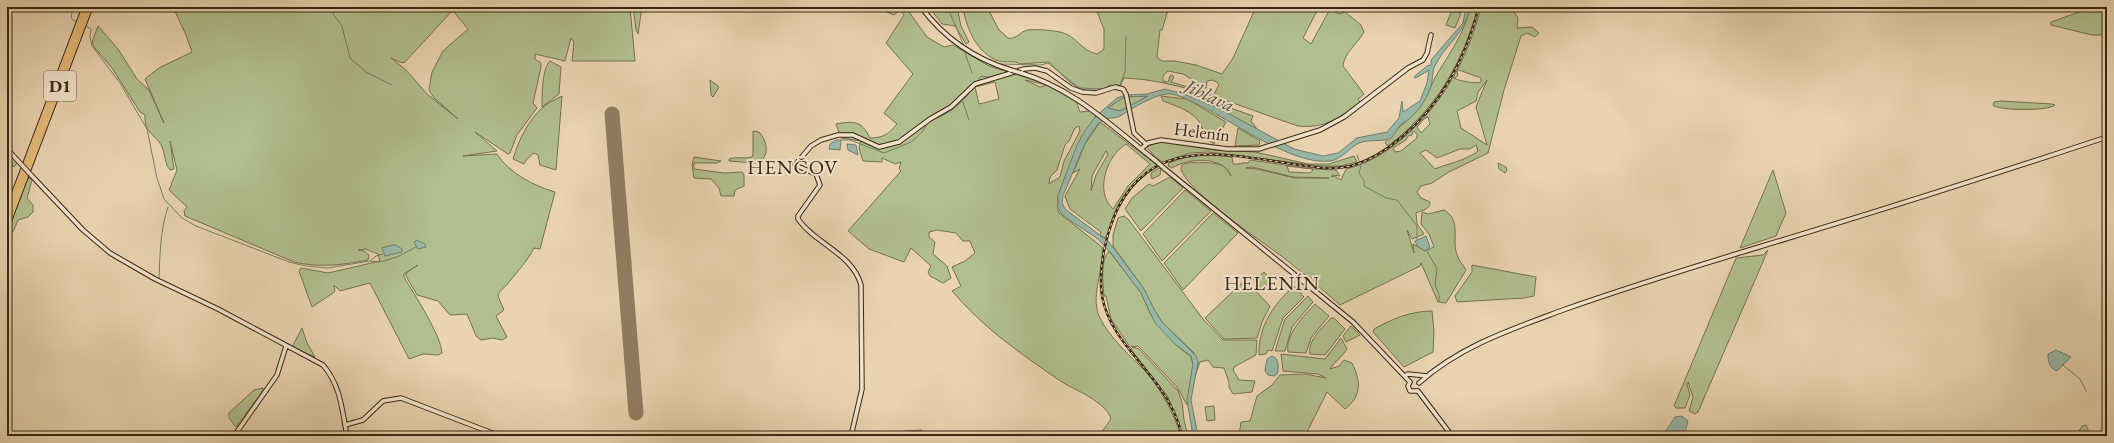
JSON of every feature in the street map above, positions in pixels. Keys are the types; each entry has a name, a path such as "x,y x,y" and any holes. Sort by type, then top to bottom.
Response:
{"highway":[{"name":"D1","path":"7,213 86,7"},
{"name":"D1","path":"7,225 90,7"}],"main road":[{"path":"921,7 934,23 954,41 979,57 1061,88 1095,112 1353,322 1410,382"},
{"name":"Helenín","path":"1146,144 1161,140 1227,149 1263,148 1331,124 1372,97 1408,68 1423,60 1428,53 1431,35"},
{"path":"851,435 862,389 860,282 857,274 849,264 798,219 798,216 820,187 816,174 795,165 805,152 815,143 838,135 853,135 879,147 899,142 930,119 951,107 977,83 1003,77 1021,70 1035,68 1051,73 1071,88 1082,92 1096,93 1115,87 1123,89 1126,94 1134,133 1146,144 1141,149"},
{"path":"1419,383 1426,376 1454,357 1482,341 1595,299 1688,268 1974,181 2107,137"},
{"path":"7,149 82,230 110,253 154,279 218,309 286,346 316,360 328,371 340,395 347,436"},
{"path":"234,436 277,375 286,346"},
{"path":"1405,376 1424,374 1426,376"},
{"path":"1410,382 1416,380 1419,383"},
{"path":"1410,382 1408,386 1410,391 1418,391"},
{"path":"1418,391 1421,387 1419,383"},
{"path":"1418,391 1452,436"},
{"path":"345,425 363,420 383,401 400,398 500,436"}],"green space":[{"path":"173,7 630,7 635,61 572,61 574,42 571,38 565,61 535,54 535,59 541,63 533,103 537,108 517,135 510,153 508,154 475,132 497,151 463,156 497,154 515,173 539,186 555,192 540,249 534,248 523,265 501,290 498,296 504,310 496,316 507,337 502,340 493,338 481,340 476,336 467,314 450,315 438,301 417,295 406,276 406,273 418,265 404,274 404,277 437,336 442,353 438,355 423,354 409,359 370,283 340,291 334,285 335,291 333,293 312,307 299,271 301,268 328,273 380,261 378,254 365,249 358,250 364,251 369,255 368,260 340,264 304,264 294,262 185,216 184,211 187,207 169,190 177,170 170,141 174,169 170,170 160,143 147,126 145,115 140,112 112,68 94,47 92,42 98,26 118,49 137,79 149,90 164,123 145,79 159,68 192,52","holes":["451,12 454,12 468,29 443,51 432,72 429,90 434,98 458,119 427,94 406,70 391,58 402,63 405,62"]},
{"path":"633,7 642,7 638,34 636,30"},
{"path":"875,7 911,7 909,12 927,37 944,47 953,45 989,66 1047,84 1085,105 1096,116 1081,138 1058,195 1058,212 1102,247 1102,264 1096,299 1099,316 1108,332 1146,372 1162,394 1171,410 1181,436 1099,436 1111,419 1109,414 1100,404 1064,383 1010,345 981,321 952,291 961,286 952,267 965,261 975,253 970,241 963,241 956,233 937,230 929,232 929,237 935,242 933,254 947,266 951,278 943,283 930,276 928,272 931,266 911,248 904,262 869,249 848,231 901,171 899,169 901,162 895,164 882,158 882,162 863,161 859,148 861,141 841,138 836,124 848,122 856,123 867,132 870,138 885,135 897,124 884,113 913,74 886,43 904,15 900,10 894,15","holes":["1025,80 1047,85 1040,87","995,82 999,99 979,104 975,87","1076,101 1089,111 1080,112","1079,126 1080,131 1064,161 1060,177 1049,184 1050,177 1057,170 1065,145 1069,141 1075,128"]},
{"path":"929,7 957,7 961,26 969,42 966,44 955,26 942,24"},
{"path":"963,7 987,7 999,30 1008,38 1014,38 1028,30 1056,31 1070,36 1087,50 1097,54 1104,49 1104,29 1095,7 1169,7 1162,30 1160,30 1157,57 1162,61 1175,61 1196,65 1222,74 1233,58 1256,7 1319,7 1303,38 1311,44 1330,9 1339,14 1345,12 1361,25 1364,32 1349,52 1343,66 1364,94 1358,99 1361,103 1332,121 1317,126 1298,126 1190,89 1146,80 1124,78 1120,86 1087,91 1075,86 1049,62 1020,64 1015,62 999,61 991,58 974,39 967,23","holes":["1168,71 1183,74 1193,80 1191,88 1171,82 1174,77 1172,75 1170,76 1168,82 1163,81 1163,76","1212,80 1217,82 1219,85 1213,96 1210,95 1209,90 1202,93 1199,91 1200,87 1206,88 1207,81"]},
{"path":"1470,7 1478,7 1464,48 1445,84 1434,101 1420,117 1388,146 1385,143 1389,138 1417,111 1423,103 1436,76 1464,26"},
{"path":"1481,7 1516,7 1514,12 1518,18 1517,28 1532,27 1539,33 1535,37 1527,33 1521,36 1504,90 1488,153 1449,172 1432,183 1421,186 1417,192 1421,198 1430,202 1430,205 1429,207 1416,213 1417,224 1424,234 1412,239 1407,230 1414,253 1413,244 1425,251 1434,247 1429,234 1421,224 1422,212 1428,214 1444,210 1450,215 1455,225 1456,251 1459,260 1466,270 1446,303 1438,302 1421,263 1420,266 1340,305 1284,258 1211,203 1186,179 1181,169 1182,165 1190,163 1209,163 1221,165 1204,160 1187,162 1172,168 1168,166 1169,163 1192,156 1224,156 1232,157 1233,164 1248,163 1250,160 1313,169 1336,170 1340,176 1332,175 1331,177 1334,176 1341,180 1346,169 1369,161 1389,149 1402,139 1430,111 1442,96 1461,62 1476,26","holes":["1459,70 1481,78 1481,82 1479,83 1456,79 1454,78 1458,76 1457,71","1487,80 1476,107 1487,145 1461,128 1457,111 1476,101 1478,92","1428,117 1430,124 1421,133 1417,127 1425,118","1413,131 1417,134 1417,138 1401,151 1395,152 1393,148 1406,140 1408,136 1412,135","1476,145 1478,151 1462,160 1435,169 1420,153 1426,150 1437,158 1460,149 1470,149","1287,166 1312,169 1313,170 1310,173 1289,172","1252,167 1293,177 1329,178 1295,178 1257,169 1246,168"]},
{"path":"2107,7 2107,35 2092,35 2051,25 2051,22 2085,10"},
{"path":"1452,10 1461,13 1455,28 1446,25"},
{"path":"550,61 561,67 559,94 542,107 542,89 545,70"},
{"path":"710,80 719,87 713,97 711,95"},
{"path":"562,96 556,170 540,165 538,155 534,153 524,164 513,159 521,137 528,124 543,107"},
{"path":"1149,96 1120,111 1108,108 1124,97"},
{"path":"1161,96 1187,99 1226,122 1214,144 1207,138 1199,122 1194,116 1181,108 1163,101"},
{"path":"2001,101 2055,105 2051,107 2024,110 1997,107 1993,105 1994,102"},
{"path":"1209,105 1225,106 1253,116 1251,121 1257,129"},
{"path":"1100,122 1157,165 1144,174 1127,191 1115,211 1105,238 1100,235 1101,232 1070,209 1065,196 1080,169 1073,173 1085,144","holes":["1126,144 1150,164 1128,186 1113,209 1107,202 1104,193 1105,174 1113,156","1106,151 1108,154 1096,175 1091,191 1092,176"]},
{"path":"1238,128 1260,141 1259,145 1235,146"},
{"path":"753,131 759,132 765,142 766,152 763,159 755,163 729,161 729,159 732,158 748,158 753,156"},
{"path":"1163,142 1215,150 1255,152 1308,164 1329,164 1354,156 1357,162 1340,166 1322,166 1208,152 1190,153 1163,162 1156,158 1147,147"},
{"path":"7,152 17,163 14,167 7,160"},
{"path":"694,157 721,161 717,163 694,163 694,169 724,173 742,172 744,175 744,186 735,190 734,196 721,196 719,188 711,179 694,178 692,165"},
{"path":"1498,163 1506,167 1507,171 1505,173 1499,169"},
{"path":"1159,168 1161,169 1160,175 1152,179 1151,173"},
{"path":"1773,170 1786,213 1776,236 1740,248"},
{"path":"1170,177 1183,188 1141,231 1125,209 1132,198 1149,184 1153,186"},
{"path":"30,178 32,180 27,198 33,205 33,212 28,217 18,220 13,232 10,232 9,228 27,179"},
{"path":"1185,190 1211,211 1162,261 1143,234"},
{"path":"1213,213 1238,233 1183,290 1164,263"},
{"path":"1124,216 1128,219 1203,319 1223,340 1257,340 1256,355 1234,367 1233,370 1239,380 1255,381 1252,392 1233,394 1229,387 1229,382 1224,368 1213,367 1208,360 1200,362 1193,382 1198,362 1194,353 1162,322 1144,289 1113,246 1113,235 1118,218"},
{"path":"1768,250 1698,412 1695,414 1689,411 1693,397 1688,382 1687,384 1690,395 1685,408 1676,408 1674,406 1736,258 1763,255"},
{"path":"1109,251 1141,293 1151,315 1176,345 1191,357 1193,364 1187,405 1177,387 1138,346 1130,347 1111,319 1106,296 1104,296 1103,279 1104,260"},
{"path":"1472,265 1536,277 1534,296 1524,298 1457,302 1455,296 1472,272"},
{"path":"1264,272 1272,280 1262,289 1252,278 1253,276 1256,280"},
{"path":"1245,280 1270,306 1262,322 1257,338 1224,339 1205,318"},
{"path":"1294,286 1304,297 1283,318 1272,351 1268,350 1266,354 1259,355 1259,344 1264,325 1280,300"},
{"path":"1308,296 1313,302 1292,327 1285,351 1275,351 1285,319"},
{"path":"1315,304 1329,316 1311,338 1306,353 1288,352 1289,339 1292,332"},
{"path":"1432,311 1434,332 1433,352 1404,367 1373,332 1374,329 1402,316 1417,312"},
{"path":"1331,318 1334,318 1345,329 1325,355 1310,354 1313,339"},
{"path":"1351,326 1360,335 1346,342 1343,336"},
{"path":"302,328 307,343 315,357 292,347"},
{"path":"1341,338 1347,349 1330,369 1339,366 1344,360 1352,363 1357,376 1358,388 1355,399 1351,404 1345,409 1327,392 1305,436 1239,436 1241,422 1250,421 1257,396 1272,385 1280,375 1305,374 1326,378 1318,374 1283,371 1281,354 1325,359"},
{"path":"1133,347 1139,349 1178,391 1182,402 1188,436 1184,436 1168,397 1131,349"},
{"path":"263,388 260,395 236,427 229,418 229,413 254,390"},
{"path":"1214,406 1215,420 1207,421 1205,407"},
{"path":"2086,425 2088,429 2087,436 2076,436 2082,426"},
{"path":"921,430 928,436 880,436 906,431"}],"shaded area":[{"path":"1466,7 1470,7 1459,33 1443,52 1434,68 1432,84 1424,102 1412,117 1399,126 1391,138 1359,143 1335,160 1316,161 1299,157 1264,141 1199,105 1172,94 1157,96 1119,116 1103,120 1092,132 1063,195 1062,203 1065,209 1109,242 1144,289 1162,322 1196,356 1198,362 1191,400 1198,436 1193,436 1187,400 1193,364 1191,356 1176,345 1155,323 1141,293 1111,253 1098,239 1062,215 1058,207 1058,195 1077,145 1085,131 1096,116 1117,98 1126,95 1147,94 1165,89 1184,94 1222,110 1294,149 1323,156 1338,153 1357,138 1387,132 1399,118 1402,101 1403,112 1420,101 1427,83 1429,70 1416,78 1414,77 1427,66 1431,65 1431,60 1463,23","holes":["1148,96 1120,111 1108,108 1124,97"]},
{"path":"836,140 841,140 840,150 829,149 830,144"},
{"path":"847,144 856,145 858,155 848,150"},
{"path":"1426,236 1430,247 1425,251 1417,246 1415,241"},
{"path":"417,240 425,244 426,247 418,249 414,242"},
{"path":"396,245 402,249 402,252 385,256 382,248"},
{"path":"2056,350 2071,357 2057,371 2051,366 2048,357 2048,354"},
{"path":"1272,356 1276,359 1278,364 1277,374 1274,376 1268,375 1265,371 1267,359"},
{"path":"1682,416 1688,421 1684,436 1665,436 1665,432 1675,417"}],"waterway":[{"path":"73,7 71,18 76,22"},
{"path":"334,7 333,14 342,26 350,58 366,72 392,85"},
{"path":"951,7 950,13 964,46"},
{"path":"86,26 91,29 90,37 92,46 120,83 147,129 157,178 164,199 182,218 196,226 289,262 306,266 328,268 370,261 380,262 397,257 416,247"},
{"path":"1120,85 1125,72 1126,37"},
{"path":"965,53 972,73"},
{"path":"1001,64 1041,65 1048,63 1079,88 1105,89"},
{"path":"977,83 981,76 989,77 1001,74"},
{"path":"1107,87 1109,85 1121,86"},
{"path":"934,118 938,118 954,109 964,100 970,91"},
{"path":"963,102 969,120"},
{"path":"841,140 850,140 884,153 911,142 922,132 927,124"},
{"path":"1357,155 1361,166 1359,173 1364,181 1364,186 1386,198 1397,200 1417,226 1417,239"},
{"path":"159,280 162,234 168,207"},
{"path":"1427,251 1437,269 1435,285 1439,294 1439,301"},
{"path":"370,261 376,256 383,254"},
{"path":"2063,365 2080,379 2086,391"},
{"path":"865,436 919,434 924,431"}],"runway":[{"path":"612,114 636,413"}],"railway":[{"path":"1182,436 1176,417 1167,398 1118,334 1111,322 1102,296 1102,262 1110,228 1118,208 1133,185 1152,169 1172,160 1195,155 1243,157 1324,168 1346,167 1361,163 1374,157 1397,141 1430,109 1451,78 1460,61 1474,26 1479,7"}],"district":[{"name":"HENČOV","path":"793,167"},
{"name":"HELENÍN","path":"1272,283"}],"water label":[{"name":"Jihlava","path":"1210,95"}]}
